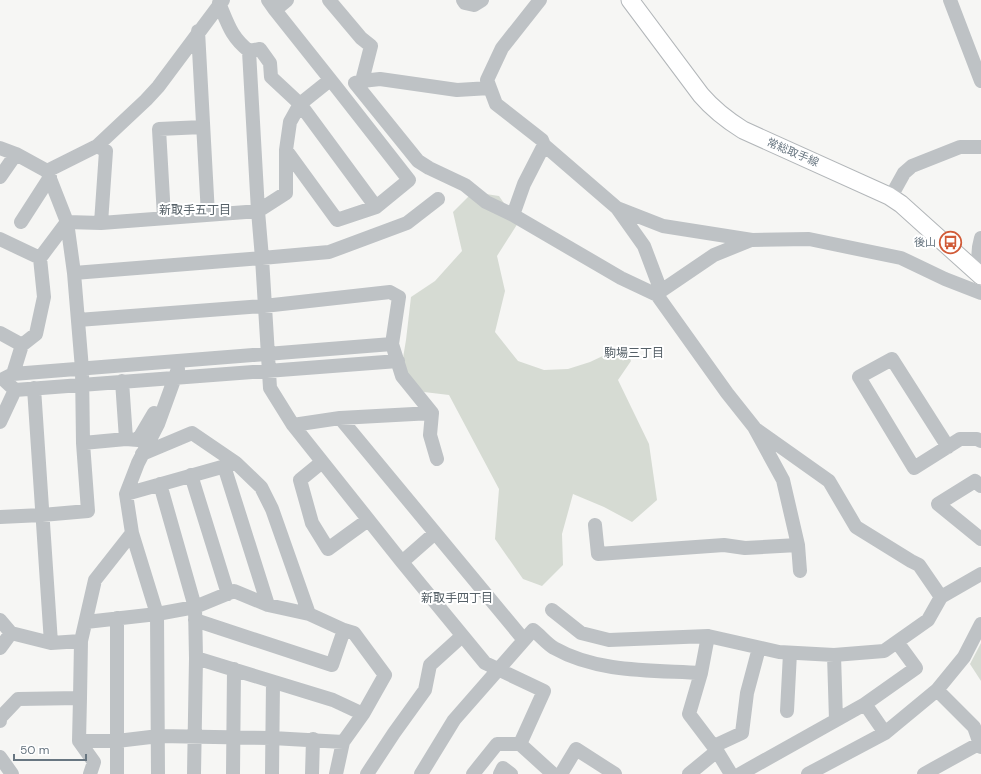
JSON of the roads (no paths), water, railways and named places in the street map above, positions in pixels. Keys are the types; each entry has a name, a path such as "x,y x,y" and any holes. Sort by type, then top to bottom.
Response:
{"main road":[{"name":"常総取手線","path":"630,0 691,83 713,109 743,130 757,137 889,196 901,204 979,274"}],"street":[{"path":"286,150 337,220 376,207 409,180 272,5 287,0"},
{"path":"329,0 361,38 371,46 359,82"},
{"path":"462,0 465,3 474,5 482,0"},
{"path":"540,0 502,48 487,80 496,104 542,140 544,145 617,208 644,246 659,293 727,393 754,427 783,480 798,545 800,571"},
{"path":"950,0 981,81"},
{"path":"21,222 48,174 97,146 146,100 158,87 198,31 221,2"},
{"path":"221,2 232,34 239,44 249,51 260,49 270,63 270,77 300,104 376,207"},
{"path":"198,31 208,215"},
{"path":"249,51 270,388 293,425 368,520 485,663 544,691 520,744"},
{"path":"67,222 101,223 258,211 286,193 286,150 290,122 300,104 334,84 380,79 457,90 490,88"},
{"path":"359,82 418,161 429,168 465,185 486,202 513,215 621,278 659,293"},
{"path":"164,218 159,129 203,127"},
{"path":"513,215 524,184 544,145"},
{"path":"97,146 106,151 101,223"},
{"path":"889,196 894,191 904,173 912,166 960,147 981,147"},
{"path":"0,148 16,154 48,174 67,222 74,272 82,369 83,443 88,511 0,517"},
{"path":"0,177 16,154"},
{"path":"74,272 330,252 407,223 438,199"},
{"path":"617,208 663,226 752,240 809,239 901,258 945,279 981,293"},
{"path":"6,377 22,345 36,334 44,297 40,258 67,222"},
{"path":"979,274 979,247 981,238"},
{"path":"0,239 40,258"},
{"path":"659,293 714,255 752,240"},
{"path":"78,320 264,306 390,292 399,297 392,344 402,376 432,413 430,435 437,459"},
{"path":"0,333 22,345"},
{"path":"6,377 181,360 392,344"},
{"path":"948,447 892,359 859,377 914,468 948,447 960,439 978,439 981,441"},
{"path":"158,774 159,736 157,614 132,532 126,494 142,454 158,424 181,360"},
{"path":"15,390 398,361"},
{"path":"6,377 15,390"},
{"path":"122,381 126,439"},
{"path":"34,388 51,643"},
{"path":"0,422 15,390"},
{"path":"83,443 126,439 138,440 158,406"},
{"path":"293,425 340,418 432,413"},
{"path":"340,418 524,640"},
{"path":"754,427 829,481 856,528 919,565 941,597"},
{"path":"142,454 192,433 261,487 272,509 309,614"},
{"path":"322,462 300,480 312,523 328,549 368,520"},
{"path":"126,494 230,464"},
{"path":"230,464 268,605"},
{"path":"191,475 228,594"},
{"path":"981,486 975,481 938,504 981,539"},
{"path":"160,484 195,614 196,658 194,774"},
{"path":"595,525 598,554 724,545 745,548 798,545"},
{"path":"90,774 94,762 79,741 81,642 95,580 132,532"},
{"path":"402,562 435,533"},
{"path":"552,610 581,633 609,640 708,636 759,648 790,653 834,655 884,651 928,620 941,597 981,574"},
{"path":"195,614 234,591 268,605 309,614 354,633 385,675 363,714 344,742 336,774"},
{"path":"86,622 157,614 195,614 332,665 344,630"},
{"path":"117,618 117,774"},
{"path":"0,620 11,633 51,643 81,642"},
{"path":"808,774 885,733 937,690 964,657 981,624"},
{"path":"420,774 454,720 533,630 553,647 577,658 616,668 701,673"},
{"path":"0,648 11,633"},
{"path":"366,774 426,690 430,665 462,636"},
{"path":"708,636 701,673 689,714 716,748 731,774"},
{"path":"740,774 865,704 916,668 897,642"},
{"path":"689,774 716,748 742,734 747,693 759,648"},
{"path":"787,711 790,653"},
{"path":"834,655 836,720"},
{"path":"196,658 334,700 363,714"},
{"path":"233,774 234,670"},
{"path":"272,774 273,682"},
{"path":"924,774 981,745 974,727 937,690"},
{"path":"0,721 0,718 18,699 80,698"},
{"path":"865,704 885,733"},
{"path":"79,741 117,741 159,736 194,736 344,742"},
{"path":"312,774 313,740"},
{"path":"473,774 498,744 520,744 553,774"},
{"path":"561,774 576,749 615,774"},
{"path":"0,757 12,774"},
{"path":"500,774 503,768 511,774"}],"place":[{"name":"後山","path":"951,242"}],"district":[{"name":"新取手五丁目","path":"195,210"},
{"name":"駒場三丁目","path":"634,353"},
{"name":"新取手四丁目","path":"457,598"}]}
